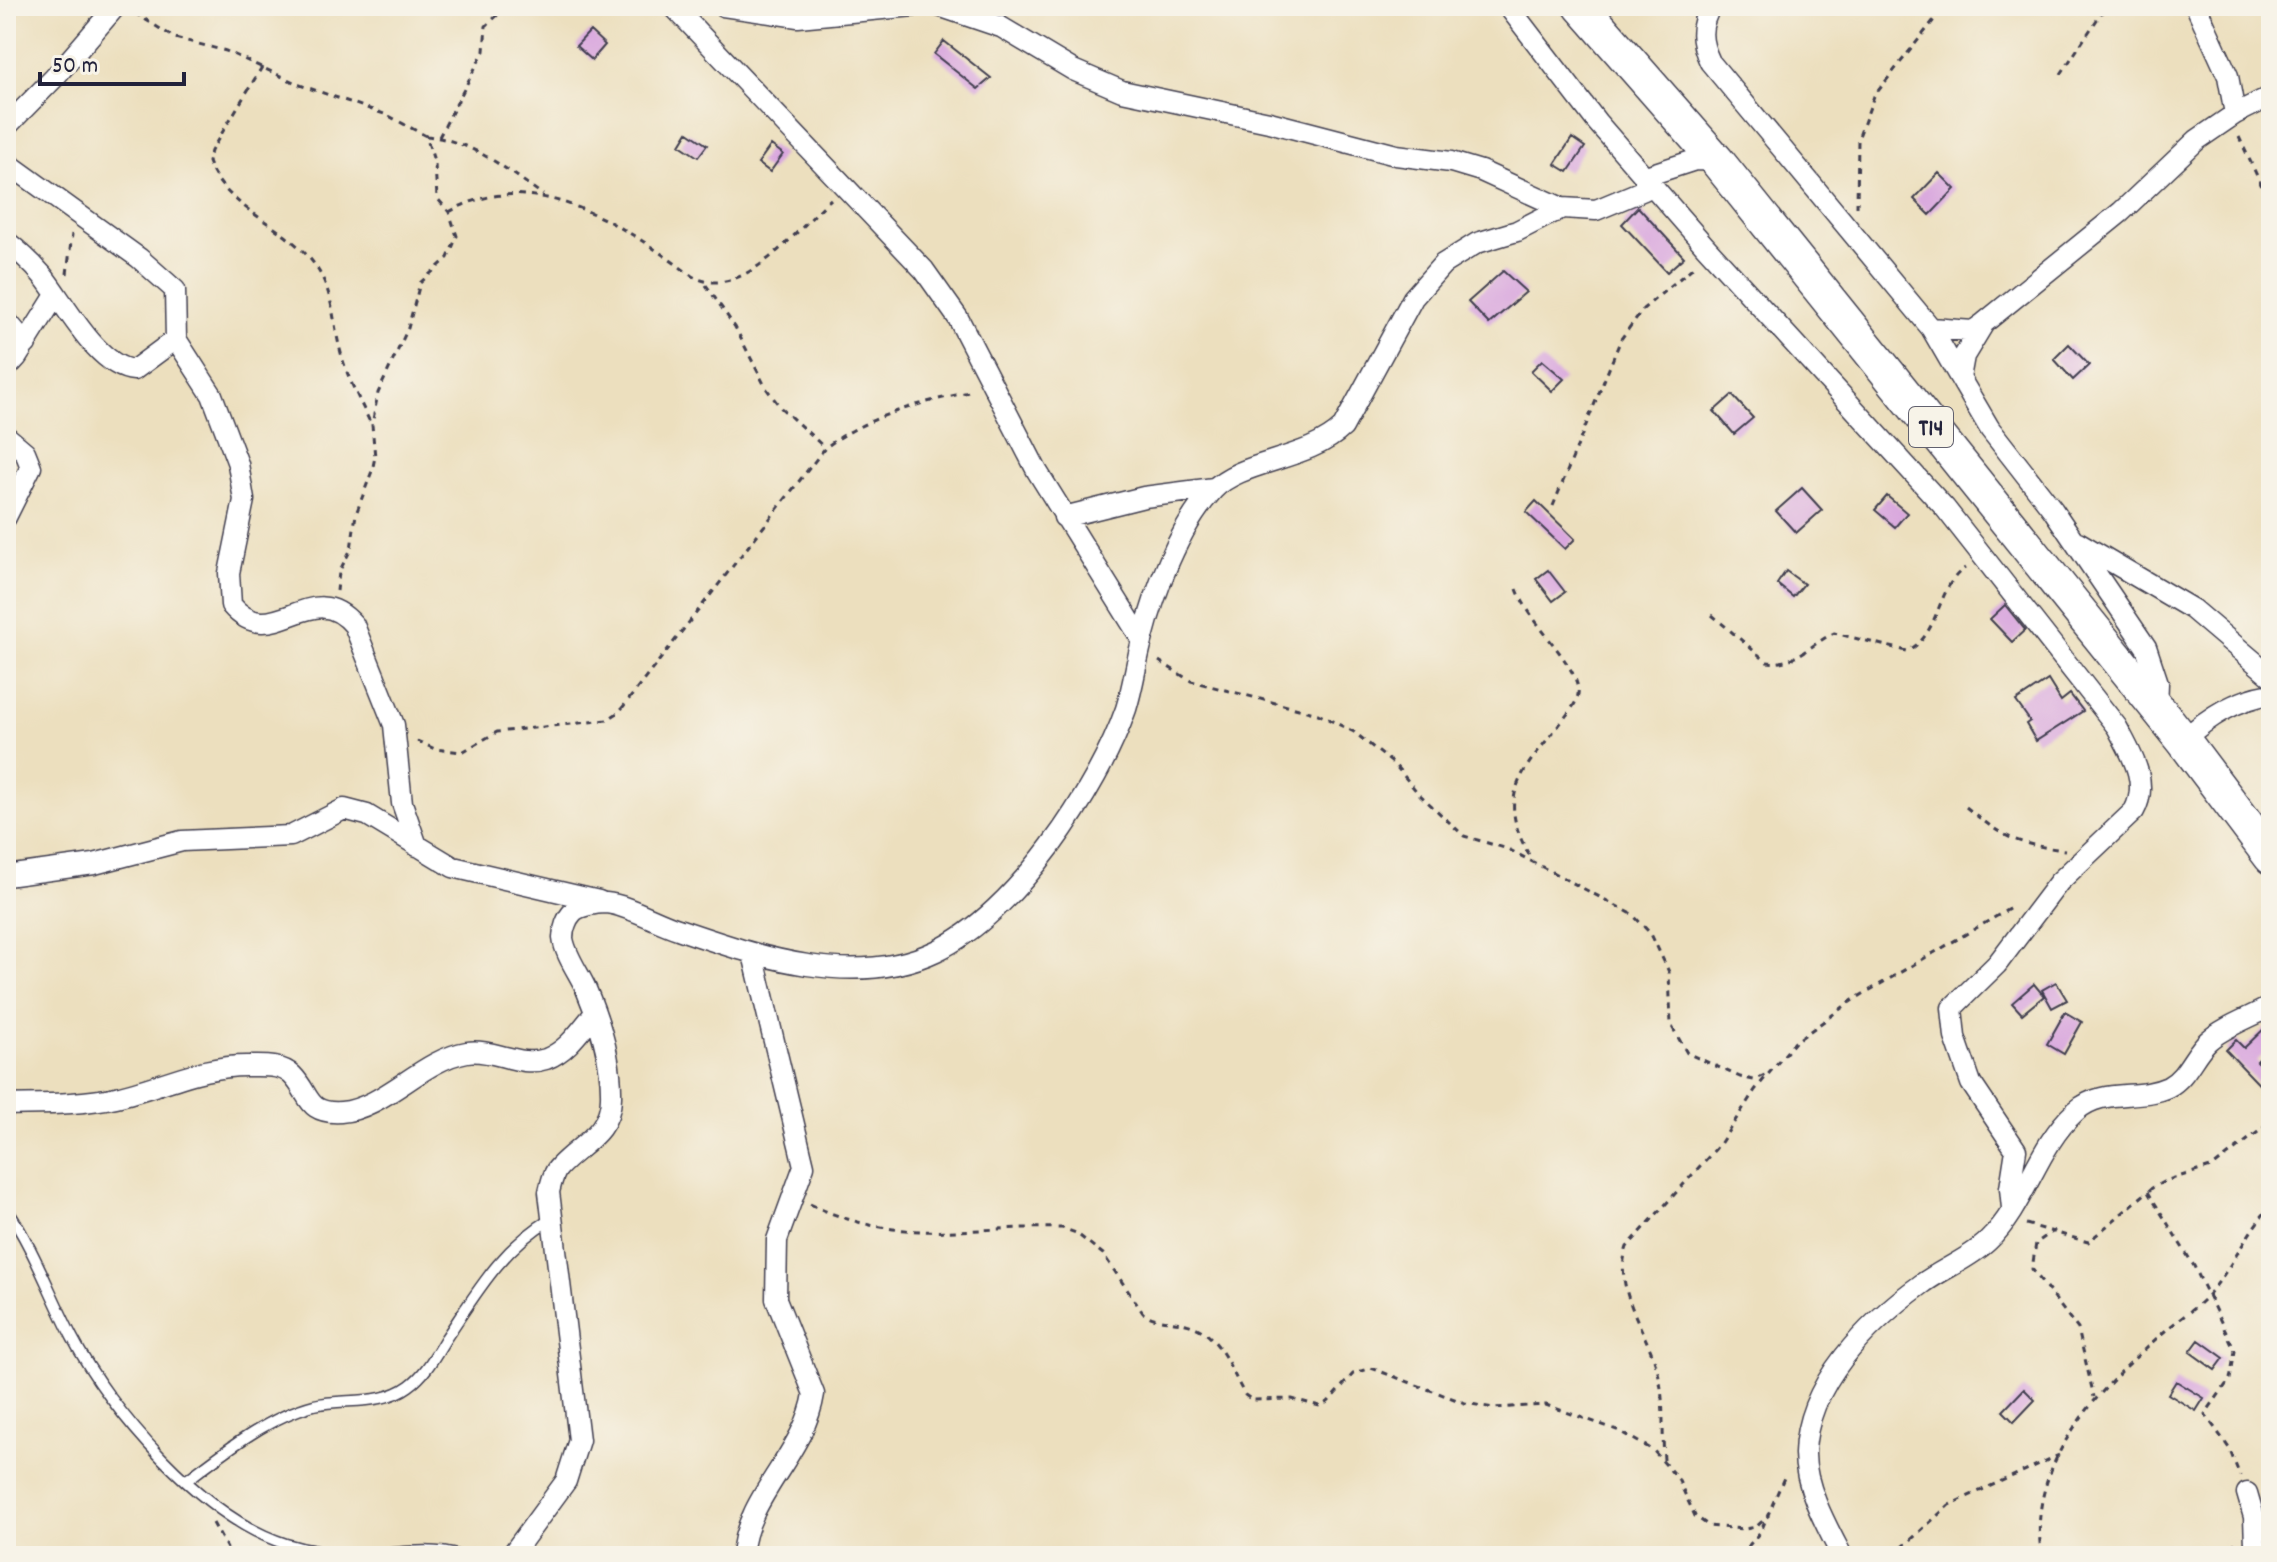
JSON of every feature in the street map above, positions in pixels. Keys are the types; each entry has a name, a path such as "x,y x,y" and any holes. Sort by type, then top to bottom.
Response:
{"highway":[{"name":"T14","path":"1581,6 1717,161 2157,707 2271,857"}],"street":[{"path":"6,127 54,78 116,6"},
{"path":"673,6 924,270 958,318 991,387 1141,645"},
{"path":"723,6 798,17 914,6"},
{"path":"939,6 1001,27 1073,70 1122,91 1175,105 1269,122 1396,155 1451,162 1508,181 1562,208 1596,210 1617,204 1644,190 1646,176"},
{"path":"1508,6 1597,122 1988,561 2117,727 2138,772 2141,799 2134,811 2044,900 1997,964 1952,1008 1955,1037 1971,1083 2016,1150 2008,1215"},
{"path":"1711,6 1701,31 1702,47 1710,62 1931,328 1999,442 2074,540 2146,647 2158,683 2157,707"},
{"path":"2196,6 2228,76 2235,114"},
{"path":"1931,328 1973,331 2132,202 2197,140 2235,114 2271,96"},
{"path":"1646,176 1695,160 1717,161"},
{"path":"6,162 170,283 177,299 176,339 209,388 238,464 244,500 229,573 231,605 253,622 271,623 315,606 339,611 354,625 394,725 402,803 417,846"},
{"path":"1064,517 1144,497 1214,488 1235,476 1330,441 1343,427 1413,298 1443,264 1477,243 1517,231 1562,208"},
{"path":"6,241 34,265 102,352 127,370 140,366 176,339"},
{"path":"6,369 26,344 56,295"},
{"path":"6,320 26,344"},
{"path":"1960,378 1964,356 1984,323"},
{"path":"6,436 25,452 31,462 6,517"},
{"path":"6,876 94,864 182,841 291,836 344,809 367,815 453,867 607,903 753,954 811,966 857,969 933,953 964,935 1020,888 1078,802 1112,745 1126,707 1141,645 1168,568 1188,527 1214,488"},
{"path":"2074,540 2192,609 2271,676"},
{"path":"2183,740 2210,716 2246,700 2271,694"},
{"path":"511,1556 566,1481 579,1440 549,1192 558,1167 596,1136 612,1100 605,1050 563,936 568,918 577,908 607,903"},
{"path":"742,1556 753,1517 812,1408 814,1394 776,1299 777,1240 804,1166 753,954"},
{"path":"1842,1556 1807,1472 1808,1431 1831,1379 1866,1330 1938,1272 1985,1244 2008,1215 2046,1148 2077,1110 2094,1098 2168,1087 2181,1077 2211,1038 2271,1006"},
{"path":"6,1105 115,1097 213,1068 246,1065 278,1067 292,1074 309,1103 326,1112 345,1112 369,1103 424,1070 468,1052 542,1060 573,1040 594,1014"},
{"path":"2247,1493 2254,1517 2255,1545 2265,1556"}],"lane":[{"path":"6,1208 27,1242 93,1374 145,1440 223,1509 284,1543 344,1555 414,1551 460,1556"},
{"path":"187,1480 251,1435 311,1406 390,1396 408,1387 429,1364 498,1261 518,1241 551,1219"}],"path":[{"path":"127,6 152,27 175,38 226,51 300,85 387,115 426,136 439,137 498,163 546,197"},
{"path":"439,137 484,51 486,26 507,6"},
{"path":"1851,232 1859,184 1858,139 1874,96 1945,6"},
{"path":"2061,74 2106,6"},
{"path":"262,67 211,151 208,162 233,195 297,245 319,270 332,302 348,376 372,425"},
{"path":"2235,114 2239,136 2271,206"},
{"path":"339,611 337,579 351,549 356,514 375,457 372,425 378,393 414,312 416,290 426,276 448,258 457,236 449,212 437,198 435,164 426,136"},
{"path":"705,284 719,284 766,261 796,237 845,186"},
{"path":"449,212 505,193 546,197 582,207 705,284 735,327 766,388 781,408 825,448"},
{"path":"56,295 70,261 71,210"},
{"path":"1553,506 1621,339 1643,309 1696,267 1705,246"},
{"path":"394,725 435,749 462,752 497,732 607,720 619,712 825,448 846,432 889,413 991,387"},
{"path":"1712,615 1767,662 1778,664 1792,659 1834,633 1907,651 1917,646 1925,635 1960,570 1988,561"},
{"path":"1517,589 1524,608 1569,668 1578,689 1575,704 1525,768 1514,795 1515,832 1532,860"},
{"path":"1141,645 1191,681 1318,714 1354,732 1395,765 1418,793 1464,836 1532,860 1632,914 1651,934 1669,972 1671,1025 1687,1053 1740,1077 1754,1080 1769,1073"},
{"path":"1966,807 1997,834 2013,840 2050,848 2094,850"},
{"path":"1769,1515 1756,1527 1745,1529 1709,1526 1695,1516 1664,1460 1658,1371 1644,1330 1627,1299 1624,1255 1634,1236 1720,1144 1769,1073 1795,1042 1831,1015 2019,904"},
{"path":"2008,1215 2088,1242 2148,1192 2165,1181 2214,1166 2271,1122"},
{"path":"2148,1192 2181,1243 2235,1351 2236,1362 2223,1391 2205,1414 2229,1448 2249,1488 2247,1493"},
{"path":"794,1196 849,1221 892,1231 943,1233 1048,1228 1076,1233 1103,1254 1143,1313 1153,1319 1194,1326 1217,1344 1245,1395 1252,1400 1292,1399 1320,1406 1328,1402 1353,1374 1371,1368 1465,1403 1494,1408 1534,1404 1559,1409 1628,1435 1664,1460"},
{"path":"2042,1556 2037,1524 2039,1505 2059,1455 2094,1397 2208,1295 2271,1206"},
{"path":"2055,1230 2036,1243 2032,1269 2078,1329 2094,1397"},
{"path":"1893,1556 1949,1505 2059,1455"},
{"path":"1740,1556 1756,1539 1769,1515 1787,1468"}],"building":[{"path":"590,31 605,45 592,60 576,46"},
{"path":"944,41 991,78 978,89 934,54"},
{"path":"688,132 707,145 698,157 680,145"},
{"path":"1572,138 1585,147 1568,172 1555,164"},
{"path":"771,145 783,154 770,172 758,163"},
{"path":"1939,173 1955,189 1930,215 1914,199"},
{"path":"1638,207 1684,257 1667,272 1622,224"},
{"path":"1503,271 1526,292 1489,324 1468,302"},
{"path":"2069,344 2089,365 2073,380 2054,359"},
{"path":"1542,360 1564,379 1552,391 1531,371"},
{"path":"1732,395 1753,418 1734,434 1714,411"},
{"path":"1802,488 1822,510 1796,533 1776,511"},
{"path":"1887,496 1907,513 1895,527 1875,510"},
{"path":"1536,501 1575,539 1565,549 1526,512"},
{"path":"1548,570 1565,592 1553,601 1536,579"},
{"path":"1786,571 1804,584 1793,597 1777,584"},
{"path":"2005,605 2025,630 2012,642 1990,619"},
{"path":"2048,680 2061,701 2070,694 2083,711 2036,741 2026,724 2030,721 2016,701"},
{"path":"2056,982 2067,1000 2052,1008 2042,990"},
{"path":"2034,984 2044,996 2022,1014 2012,1003"},
{"path":"2065,1012 2082,1022 2064,1054 2047,1044"},
{"path":"2271,1022 2271,1047 2257,1061 2271,1076 2271,1097 2226,1050 2236,1040 2244,1048"},
{"path":"2199,1340 2224,1358 2215,1370 2190,1352"},
{"path":"2176,1381 2204,1398 2196,1411 2168,1394"},
{"path":"2024,1389 2035,1400 2014,1422 2003,1411"}]}
